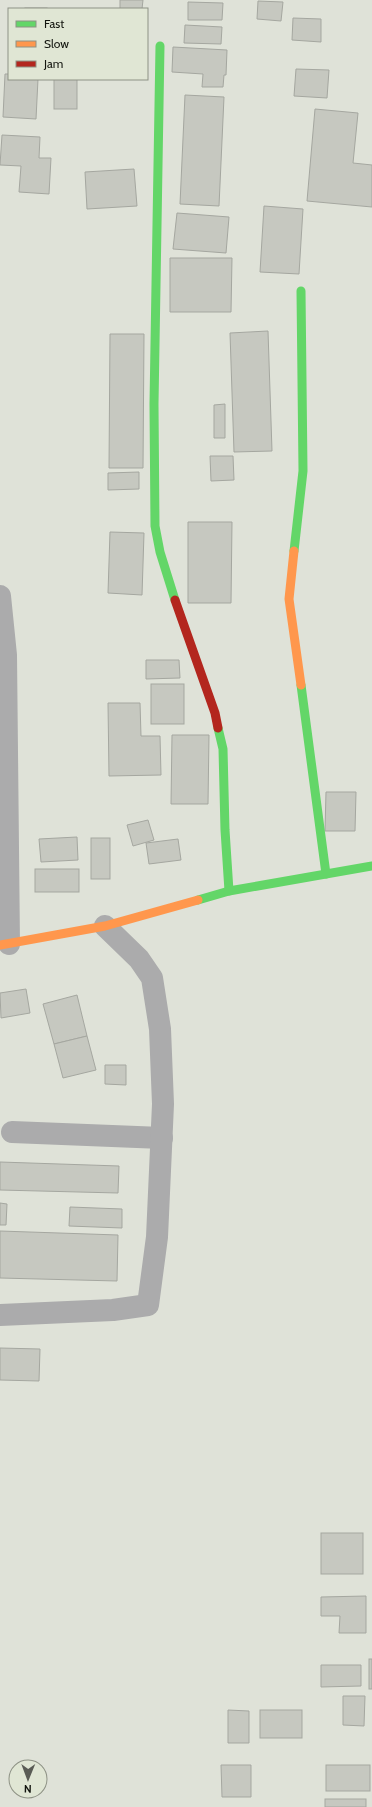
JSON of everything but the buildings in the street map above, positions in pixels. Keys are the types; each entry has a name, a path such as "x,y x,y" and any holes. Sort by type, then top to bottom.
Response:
{"main road":[{"path":"160,46 158,240 154,404 155,526 160,552 168,580 221,734 223,749 224,830 230,891"},
{"path":"301,291 303,471 289,599 326,874"},
{"path":"4,944 105,926 230,891 372,866"}],"street":[{"path":"0,596 6,655 4,944"},
{"path":"0,1315 113,1310 148,1305 157,1237 162,1138 163,1104 160,1029 152,978 139,959 105,926"},
{"path":"12,1132 162,1138"}],"traffic: fast":[{"path":"160,46 154,404 155,526 160,552 175,600"},
{"path":"294,551 303,471 301,291"},
{"path":"301,685 326,874"},
{"path":"218,728 223,749 225,830 229,891"},
{"path":"198,900 229,891 372,866"}],"traffic: slow":[{"path":"294,551 289,599 301,685"},
{"path":"0,945 105,926 198,900"}],"traffic: jam":[{"path":"175,600 215,713 218,728"}]}
